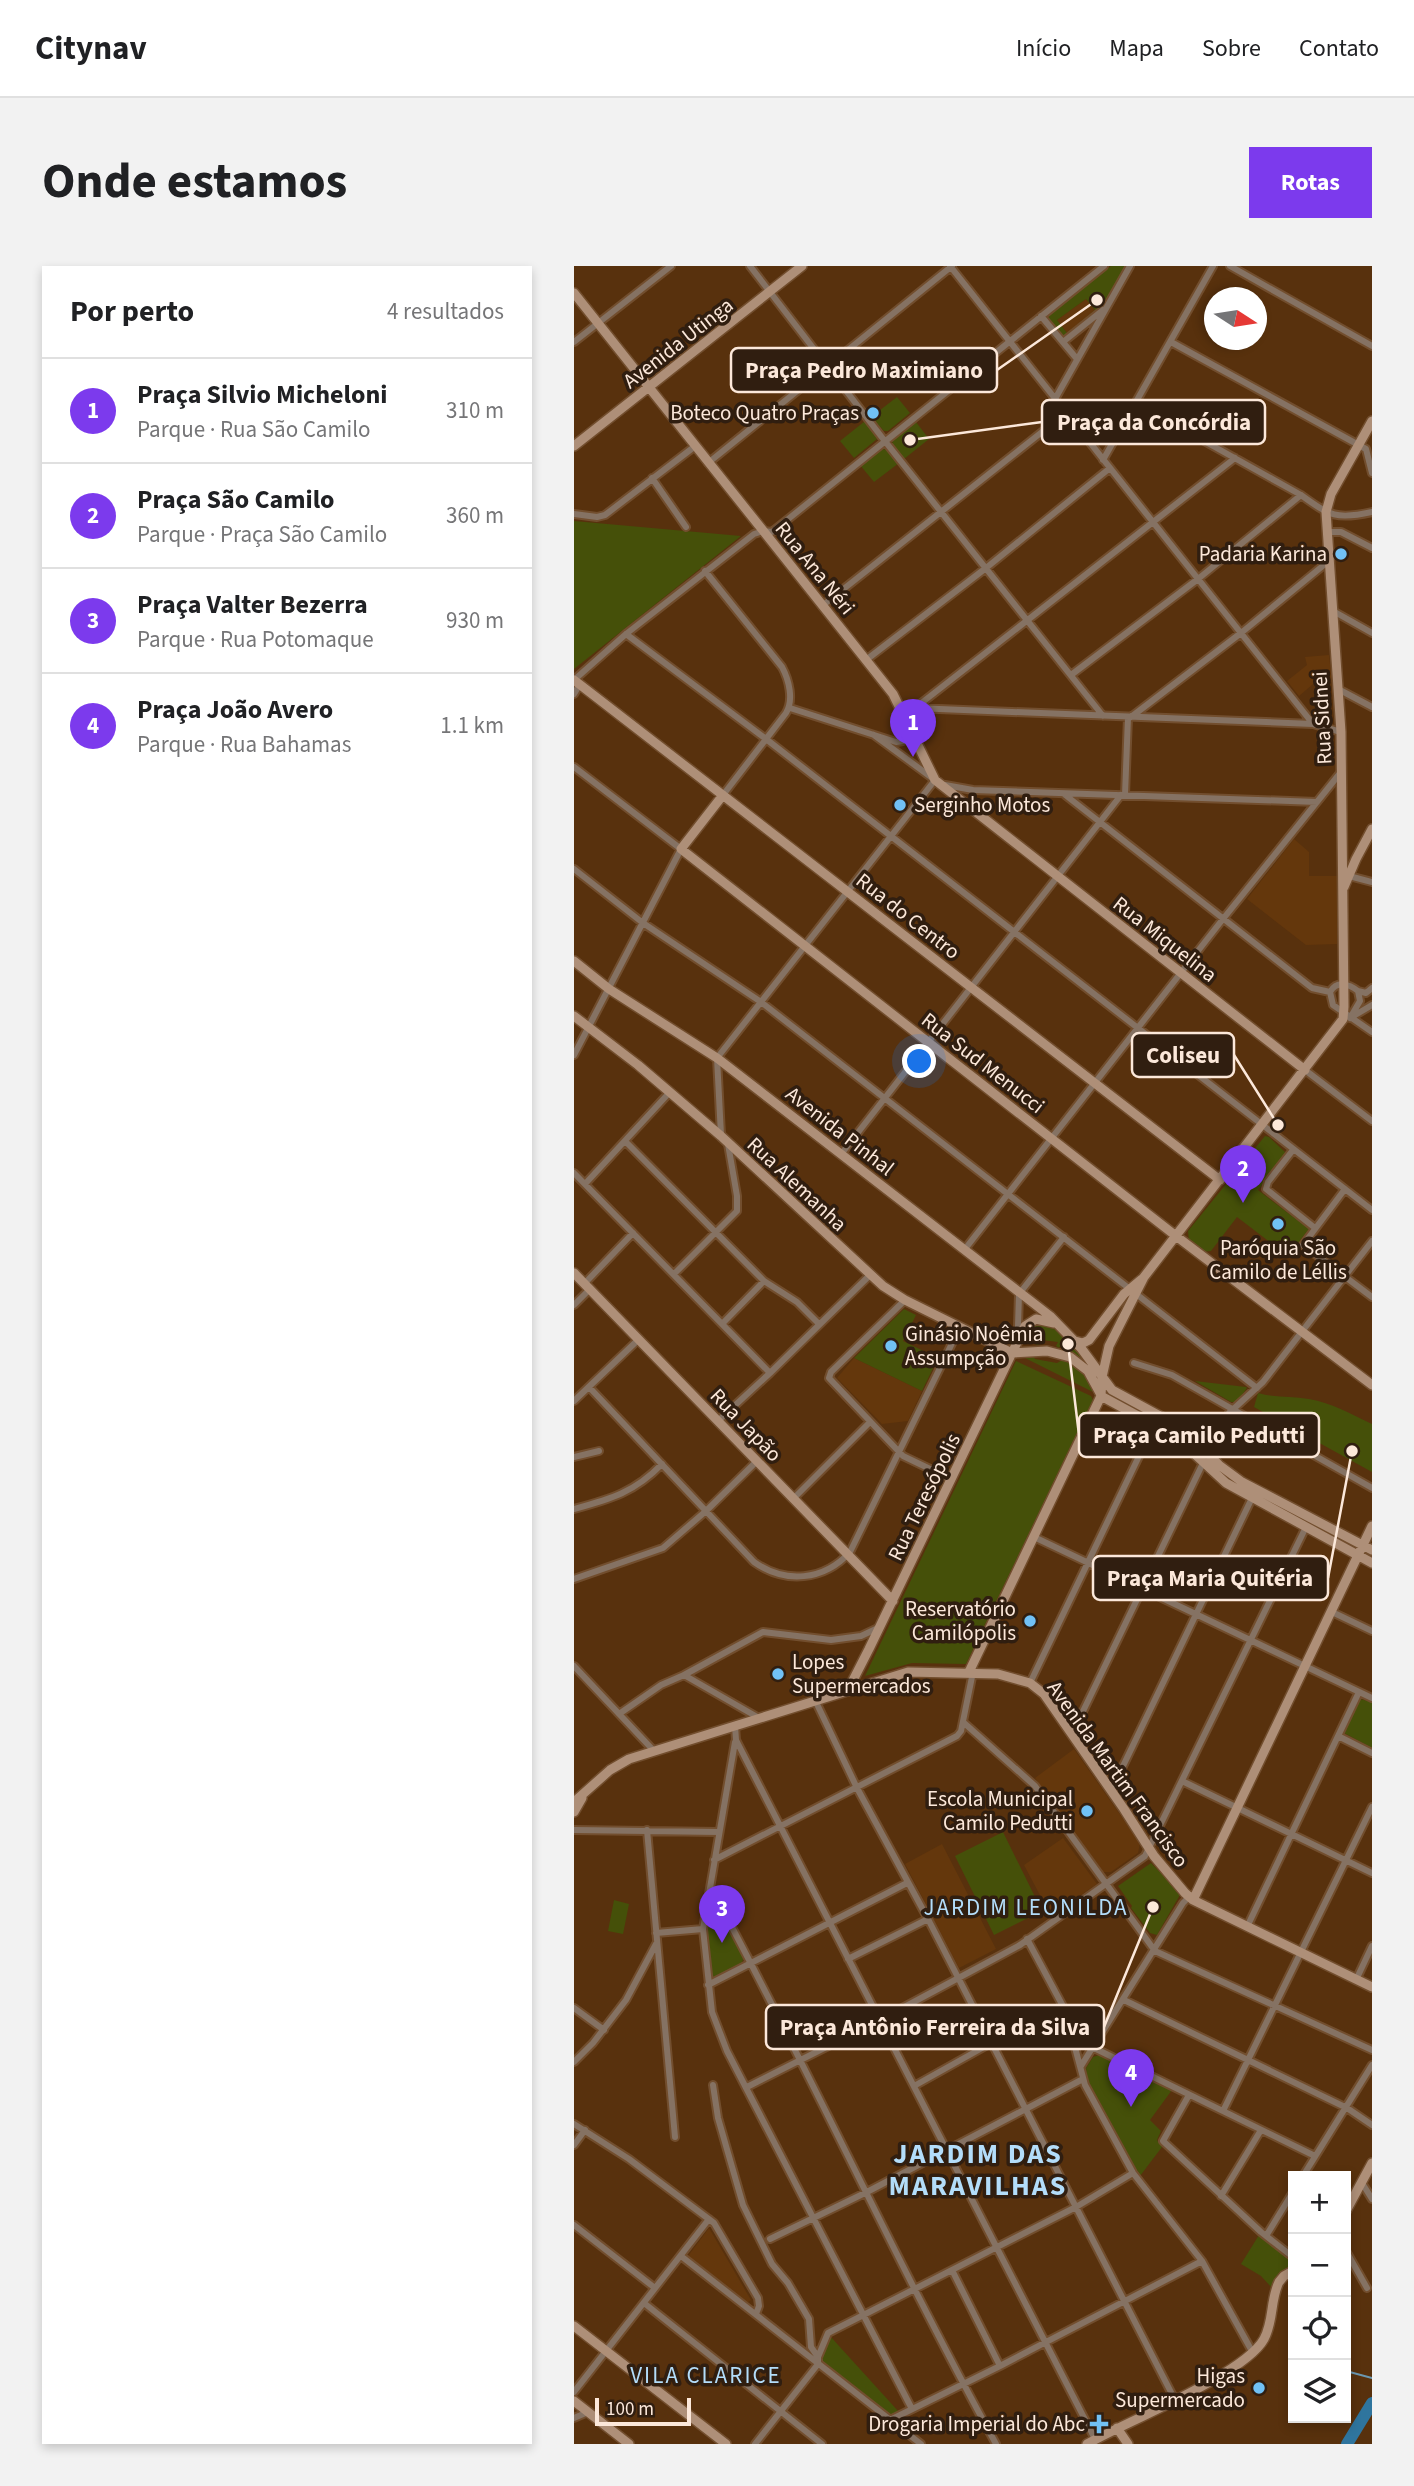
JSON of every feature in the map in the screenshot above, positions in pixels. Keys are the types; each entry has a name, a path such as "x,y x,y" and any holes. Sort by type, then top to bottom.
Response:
{"main road":[{"name":"Avenida Utinga","path":"574,446 802,266"},
{"name":"Rua Ana Néri","path":"574,293 893,694 936,782"},
{"name":"Rua Sidnei","path":"1133,1291 1347,1016 1344,984 1341,732 1326,512 1329,499 1371,425"},
{"name":"Rua do Centro","path":"576,681 1220,1180"},
{"name":"Rua Miquelina","path":"936,782 1305,1070"},
{"path":"681,849 723,794"},
{"path":"1343,890 1372,829"},
{"name":"Rua Sud Menucci","path":"681,849 1176,1236 1372,1385"},
{"path":"1343,857 1356,859"},
{"path":"1343,857 1351,875"},
{"name":"Avenida Pinhal","path":"574,961 609,989 717,1058 1050,1316 1075,1341 1109,1387 1117,1393 1182,1428 1242,1482 1372,1550"},
{"name":"Rua Alemanha","path":"574,1016 724,1140 870,1275 905,1300 1012,1353"},
{"name":"Rua Japão","path":"574,1273 892,1601"},
{"path":"1075,1341 1088,1341 1133,1291"},
{"path":"971,1672 1101,1396 1102,1377 1111,1343 1133,1291"},
{"path":"1041,1351 1027,1346 1020,1336 1025,1326 1032,1320 1041,1319 1056,1324"},
{"path":"1095,1332 1111,1343"},
{"name":"Rua Teresópolis","path":"847,1690 881,1626 1020,1336"},
{"path":"1012,1353 1059,1353 1080,1363 1091,1376 1101,1396 1175,1436 1216,1476 1372,1563"},
{"path":"1191,1899 1372,1526"},
{"name":"Avenida Martim Francisco","path":"574,1802 610,1770 629,1759 866,1684 914,1671 1006,1676 1030,1683 1049,1702 1149,1849 1191,1899 1372,1987"},
{"path":"858,1672 861,1681 866,1684"},
{"name":"Avenida Martim Francisco","path":"574,1812 585,1794"},
{"path":"1351,2203 1372,2163"},
{"path":"1091,2442 1175,2400 1231,2369 1253,2353 1264,2340 1279,2282 1288,2274"},
{"path":"574,2326 726,2444"},
{"path":"574,2401 629,2444"},
{"path":"1117,2428 1128,2444"}],"street":[{"path":"574,342 671,266"},
{"path":"750,266 1103,716"},
{"path":"708,463 951,266 1314,724"},
{"path":"574,694 576,681 626,634 754,534 772,532 1104,266"},
{"path":"1055,399 1130,266"},
{"path":"1103,460 1213,266"},
{"path":"1230,266 1372,346"},
{"path":"1063,342 1107,306"},
{"path":"1041,316 1077,359"},
{"path":"1171,342 1366,449 1372,473"},
{"path":"1136,403 1301,495 1326,512 1346,518 1372,512"},
{"path":"822,606 1066,413"},
{"path":"574,514 601,517 694,447"},
{"path":"915,708 1235,458"},
{"path":"866,660 1110,468"},
{"path":"652,478 686,527"},
{"path":"1071,675 1198,579 1301,495"},
{"path":"1341,532 1346,518"},
{"path":"1328,532 1341,532 1372,548"},
{"path":"842,1153 1123,795 1129,717 1241,633 1330,560"},
{"path":"705,571 782,667 791,701 790,708 723,794"},
{"path":"1333,611 1372,633"},
{"path":"626,634 766,739 1372,1210"},
{"path":"1338,688 1372,707"},
{"path":"936,693 942,709"},
{"path":"790,708 899,742 912,732"},
{"path":"902,711 915,708 1314,724 1341,732"},
{"path":"874,735 936,782 972,790"},
{"name":"Rua Sud Menucci","path":"574,767 681,849"},
{"path":"965,1249 1342,771"},
{"path":"674,1274 736,1214 738,1208 724,1140 717,1058 890,836 936,782"},
{"path":"950,793 972,790 1317,803"},
{"path":"1325,792 1332,790 1342,794"},
{"path":"1063,793 1312,988 1330,992"},
{"path":"574,1055 681,849"},
{"path":"574,869 643,923 761,1002 1257,1388"},
{"path":"1351,875 1372,882"},
{"path":"1330,992 1335,986 1344,984 1366,993 1372,988"},
{"path":"1347,1016 1360,1000 1358,991"},
{"path":"1330,992 1333,1005 1372,1032"},
{"path":"1347,1016 1372,1005"},
{"name":"Rua Miquelina","path":"1305,1070 1372,1121"},
{"path":"585,1184 669,1093"},
{"path":"626,1142 764,1281 797,1302 819,1324"},
{"path":"1293,1150 1268,1182 1266,1189 1315,1228"},
{"path":"574,1173 770,1373"},
{"path":"1345,1189 1303,1245 1372,1297"},
{"path":"574,1305 633,1233"},
{"path":"1020,1336 1019,1294 1064,1237"},
{"path":"1208,1454 1234,1408 1257,1388 1372,1241"},
{"path":"718,1421 870,1275"},
{"path":"722,1324 764,1281"},
{"path":"905,1300 830,1376 903,1456 951,1479"},
{"path":"589,1387 754,1562 772,1572 791,1577 810,1576 832,1567 848,1555 960,1327"},
{"path":"574,1401 639,1339"},
{"path":"1133,1363 1172,1375 1372,1488"},
{"path":"793,1499 870,1422"},
{"path":"1030,1683 1154,1425"},
{"path":"574,1457 598,1451"},
{"path":"574,1579 663,1548 757,1461"},
{"path":"1072,1734 1203,1463"},
{"path":"574,1508 630,1491 662,1464"},
{"path":"1111,1791 1252,1498"},
{"path":"747,2087 880,2020 1027,1939 1145,1856 1306,1527"},
{"path":"1034,1537 1372,1698"},
{"path":"1332,1612 1372,1631"},
{"path":"619,1714 661,1685 766,1631 825,1640 861,1636 881,1626"},
{"path":"861,1636 869,1649"},
{"path":"574,1666 654,1751"},
{"path":"714,1860 948,1742 960,1733 971,1672"},
{"path":"684,1675 759,1718"},
{"path":"1247,1927 1359,1692"},
{"path":"815,1700 857,1788 928,1919 1175,2400"},
{"path":"963,1722 1035,1786 1155,1951 1372,2050"},
{"path":"735,1726 736,1740 703,1929 708,1985 717,2029 912,2409"},
{"path":"1338,1736 1372,1753"},
{"path":"736,1740 1045,2341 1091,2442"},
{"path":"1182,1781 1372,1873"},
{"path":"1223,2111 1372,1807"},
{"path":"574,1830 719,1832"},
{"path":"647,1830 675,2137"},
{"path":"708,1985 907,1883"},
{"path":"1081,2066 1183,1903 1191,1899"},
{"path":"706,1906 724,1914 751,1963 865,2193 996,2444"},
{"path":"849,1959 928,1919"},
{"path":"656,1933 703,1929"},
{"path":"1027,1939 1065,2010 1083,2079 1133,2173 1202,2261 1253,2353"},
{"path":"574,2062 604,2030 626,2000 657,1942"},
{"path":"1356,1980 1372,1946"},
{"path":"1124,2000 1347,2108 1372,2125"},
{"path":"574,2008 604,2030"},
{"path":"914,2086 991,2043"},
{"path":"1094,2048 1315,2156"},
{"path":"1306,2171 1372,2065"},
{"path":"770,2239 865,2193 1083,2079"},
{"path":"713,2085 718,2119 743,2205 772,2264 788,2283 809,2319 811,2347 818,2360"},
{"path":"1189,2095 1163,2141 1221,2196 1288,2253"},
{"path":"574,2124 629,2159 720,2230 758,2298 756,2314"},
{"path":"574,2144 585,2130"},
{"path":"1221,2196 1261,2130"},
{"path":"755,2444 818,2360 828,2333 1076,2207 1133,2173"},
{"path":"1363,2183 1372,2199"},
{"path":"1266,2236 1288,2200"},
{"path":"574,2392 709,2219"},
{"path":"574,2225 655,2288"},
{"path":"681,2256 818,2360 921,2444"},
{"path":"1351,2260 1367,2288"},
{"path":"890,2420 1000,2367 1045,2341 1202,2261"},
{"path":"951,2270 1000,2367"},
{"path":"644,2303 822,2444"},
{"path":"574,2418 588,2412"}],"shaded area":[{"path":"1086,299 1095,310 1067,333 1057,320"},
{"path":"1329,655 1332,682 1313,684 1299,696 1287,681 1307,665 1305,657"},
{"path":"1294,839 1309,852 1309,876 1337,876 1337,944 1306,945 1247,899"},
{"path":"854,1358 922,1391 908,1421 882,1424 837,1378"},
{"name":"Escola Municipal Camilo Pedutti","path":"1074,1749 1140,1843 1138,1853 1111,1872 1099,1869 1035,1778"},
{"path":"1063,1838 1097,1884 1051,1916 1024,1865"},
{"path":"942,1844 996,1949 959,1968 905,1864"},
{"path":"709,2228 751,2300 747,2303 688,2256"}],"green space":[{"path":"1111,266 1126,266 1103,305 1067,335 1061,335 1048,320 1049,314","holes":["1086,299 1095,310 1067,333 1057,320"]},
{"path":"897,397 910,413 888,431 884,431 871,417"},
{"path":"865,421 877,439 854,458 840,441"},
{"path":"916,422 929,439 904,459 892,441"},
{"path":"883,449 888,450 899,463 874,482 860,465"},
{"path":"574,521 741,536 574,669"},
{"path":"1265,1136 1285,1152 1258,1190 1309,1229 1288,1256 1237,1217 1211,1251 1202,1252 1189,1241 1188,1231"},
{"name":"Ginásio Noêmia Assumpção","path":"904,1309 916,1315 903,1341 938,1358 922,1391 854,1358"},
{"path":"1037,1322 1067,1338 1079,1350 1088,1365 1064,1350 1067,1345 1062,1343 1059,1348 1056,1346 1058,1342 1042,1340 1038,1345 1029,1342 1026,1337 1027,1330"},
{"path":"1033,1355 1035,1359 1057,1363 1064,1359 1069,1362 1082,1372 1093,1392 1021,1356"},
{"path":"1016,1361 1091,1396 1093,1400 966,1664 912,1663 865,1676"},
{"path":"1195,1381 1247,1388 1237,1402 1231,1402"},
{"path":"1258,1393 1317,1401 1372,1424 1372,1472 1254,1407"},
{"path":"1360,1699 1372,1702 1372,1748 1344,1733"},
{"path":"1003,1832 1042,1911 994,1935 955,1856"},
{"path":"1151,1863 1181,1893 1157,1935 1150,1933 1118,1886"},
{"path":"614,1900 629,1904 623,1934 608,1931"},
{"path":"715,1913 722,1917 744,1958 741,1964 712,1978 706,1930 710,1915"},
{"path":"1099,2055 1172,2090 1150,2120 1161,2131 1157,2140 1162,2147 1140,2176 1087,2079 1086,2068 1093,2057"},
{"path":"1259,2235 1288,2257 1288,2268 1272,2288 1261,2276 1241,2264"},
{"path":"830,2336 899,2412 895,2415 887,2413 822,2363 821,2358"}],"waterway":[{"path":"1351,2372 1372,2378"},
{"path":"1347,2444 1372,2403"}],"place":[{"name":"Praça Pedro Maximiano","path":"1097,300"},
{"name":"Boteco Quatro Praças","path":"873,413"},
{"name":"Praça da Concórdia","path":"910,440"},
{"name":"Padaria Karina","path":"1341,554"},
{"name":"Praça Silvio Micheloni","path":"913,757"},
{"name":"Serginho Motos","path":"900,805"},
{"name":"Coliseu","path":"1278,1125"},
{"name":"Praça São Camilo","path":"1243,1203"},
{"name":"Paróquia São Camilo de Léllis","path":"1278,1224"},
{"name":"Praça Camilo Pedutti","path":"1068,1344"},
{"name":"Ginásio Noêmia Assumpção","path":"891,1346"},
{"name":"Praça Maria Quitéria","path":"1352,1451"},
{"name":"Reservatório Camilópolis","path":"1030,1621"},
{"name":"Lopes Supermercados","path":"778,1674"},
{"name":"Escola Municipal Camilo Pedutti","path":"1087,1811"},
{"name":"Praça Antônio Ferreira da Silva","path":"1153,1907"},
{"name":"Praça Valter Bezerra","path":"722,1943"},
{"name":"Praça João Avero","path":"1131,2107"},
{"name":"Higas Supermercado","path":"1259,2388"},
{"name":"Drogaria Imperial do Abc","path":"1099,2424"}],"district":[{"name":"JARDIM LEONILDA","path":"1026,1907"},
{"name":"JARDIM DAS MARAVILHAS","path":"978,2169"},
{"name":"VILA CLARICE","path":"706,2375"}]}
